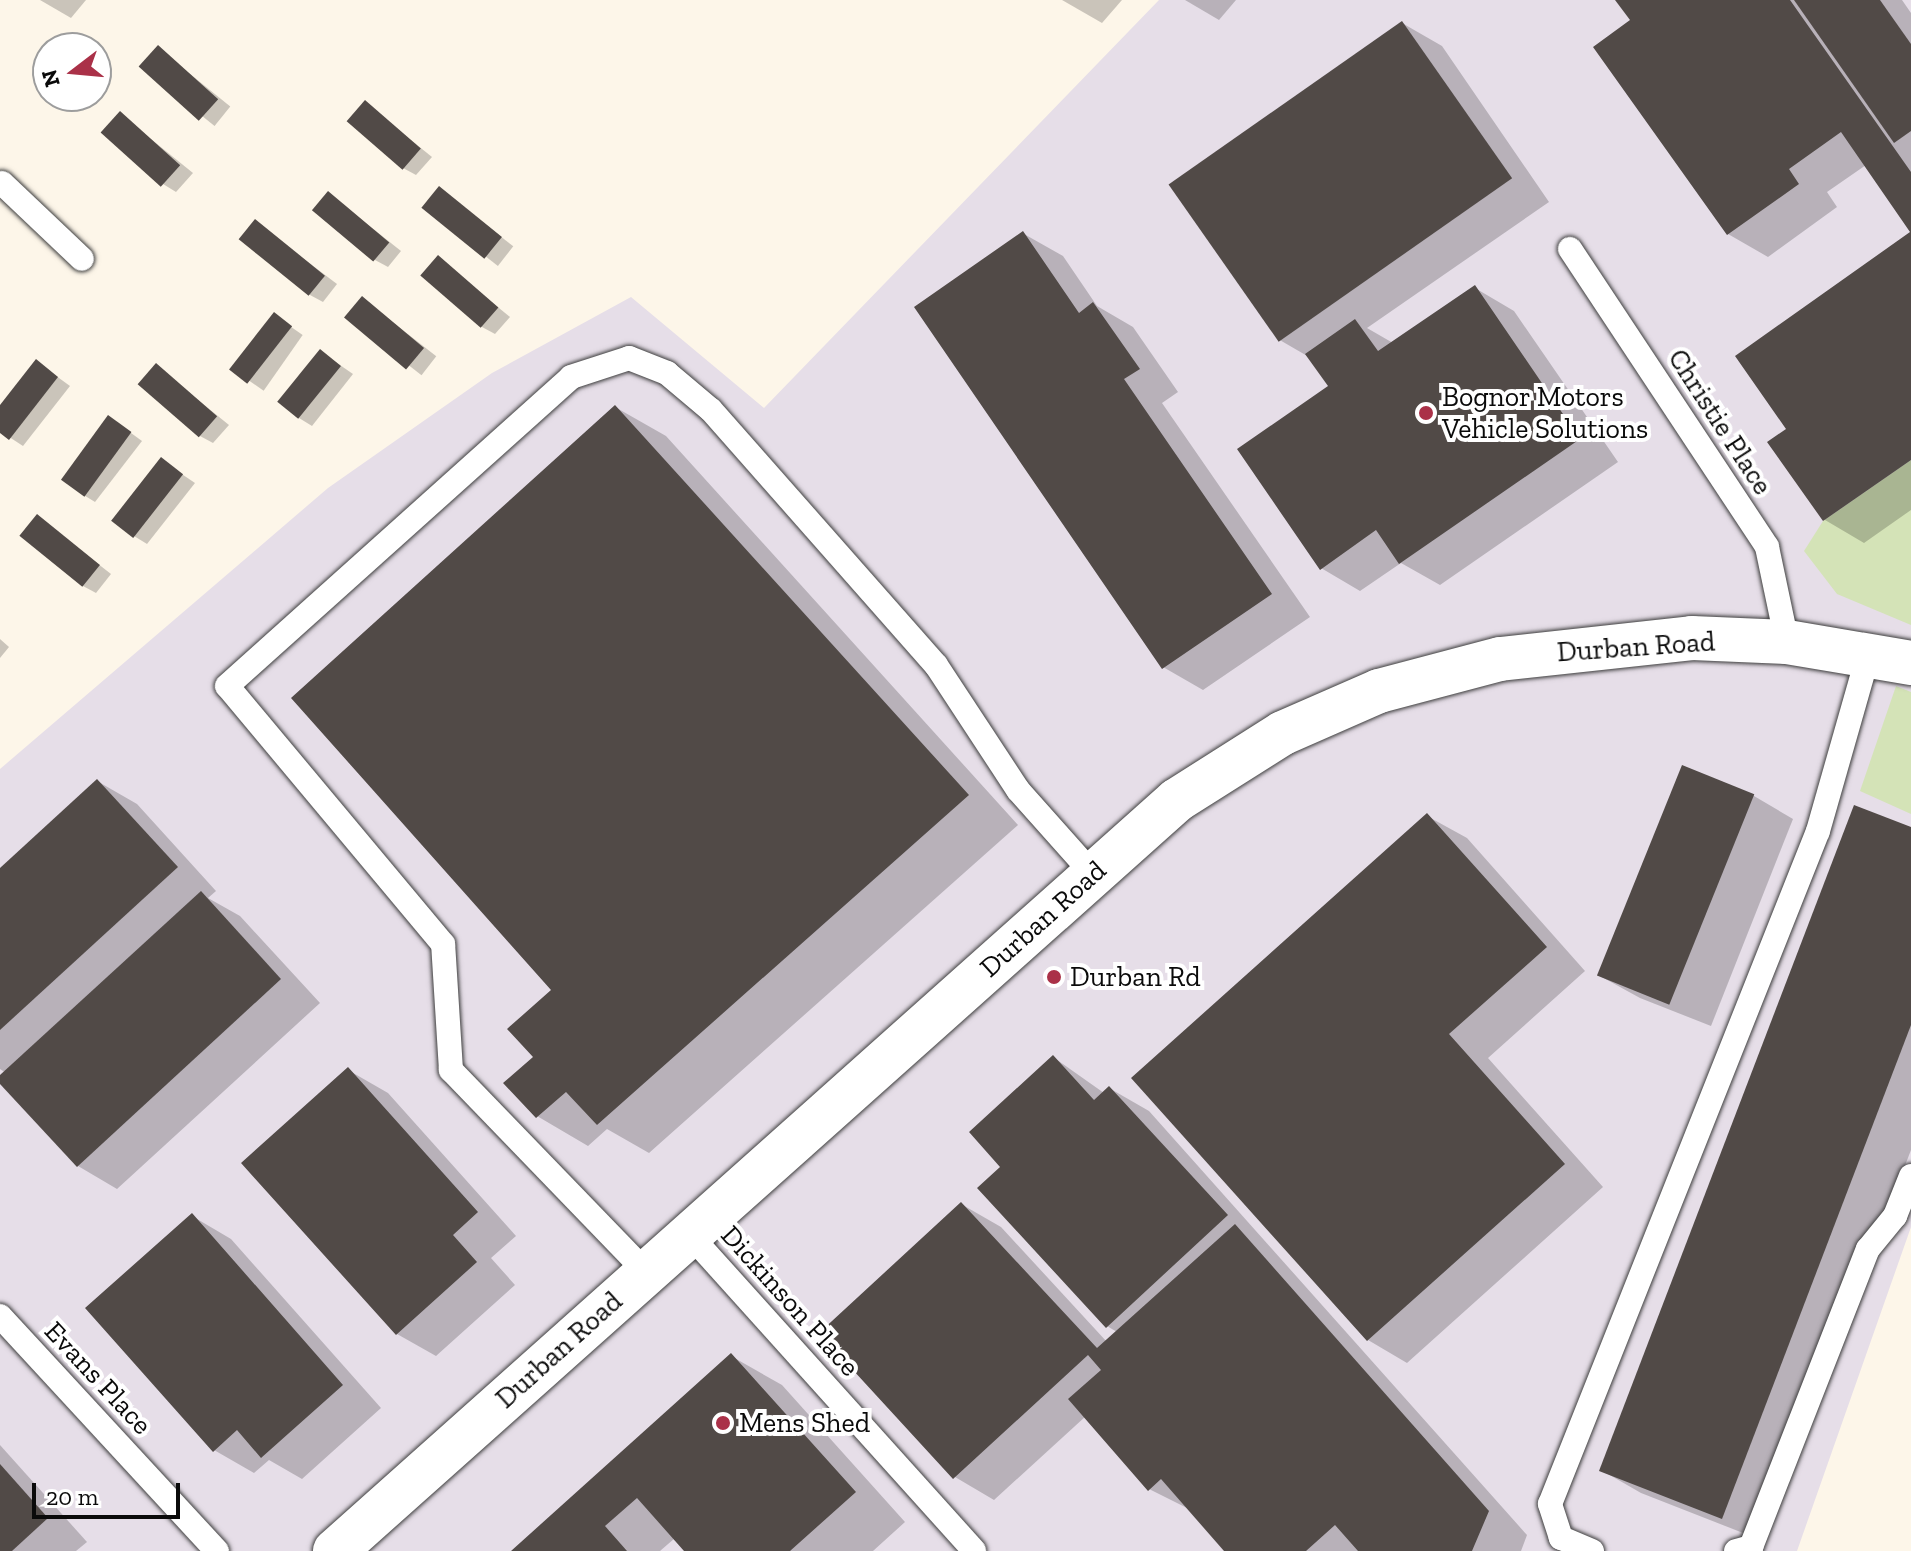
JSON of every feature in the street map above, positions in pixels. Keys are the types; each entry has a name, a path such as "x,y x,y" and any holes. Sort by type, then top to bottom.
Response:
{"street":[{"name":"Durban Road","path":"335,1551 646,1272 872,1076 1092,873 1177,800 1283,733 1379,691 1500,659 1692,638 1787,642 1911,663"}],"lane":[{"path":"1,183 82,259"},
{"name":"Christie Place","path":"1570,249 1767,547 1787,642"},
{"path":"646,1272 451,1070 443,944 227,686 571,377 629,358 667,373 711,410 936,665 1018,790 1092,873"},
{"path":"1592,1551 1561,1538 1550,1504 1818,831 1868,655"},
{"path":"1736,1551 1751,1547 1868,1249 1895,1216 1911,1176"},
{"name":"Dickinson Place","path":"689,1234 974,1551"},
{"name":"Evans Place","path":"0,1316 217,1551"}],"shaded area":[{"path":"1159,0 1911,0 1911,1227 1797,1551 0,1551 0,769 328,488 492,373 631,297 764,408"}],"green space":[{"path":"1911,460 1911,625 1837,594 1804,551 1823,521"},
{"path":"1896,686 1911,692 1911,814 1860,791"}],"building":[{"path":"1615,0 1790,0 1911,172 1911,460 1823,521 1767,442 1786,429 1735,356 1910,232 1841,132 1789,169 1799,184 1727,235 1593,47 1630,20"},
{"path":"1794,0 1880,0 1911,44 1911,131 1894,143"},
{"path":"1402,21 1512,178 1279,342 1169,184"},
{"path":"158,45 218,99 199,121 139,67"},
{"path":"365,100 421,149 402,170 347,121"},
{"path":"120,111 180,165 161,187 101,133"},
{"path":"439,186 502,237 484,259 421,208"},
{"path":"328,191 389,242 373,262 312,210"},
{"path":"255,219 325,276 309,296 239,239"},
{"path":"1023,231 1079,313 1093,302 1140,369 1124,379 1272,594 1162,669 914,307"},
{"path":"438,255 498,307 481,328 420,275"},
{"name":"Bognor Motors Vehicle Solutions","path":"1475,285 1580,439 1399,564 1376,530 1320,570 1237,449 1328,386 1305,354 1355,319 1378,351"},
{"path":"362,296 424,348 406,370 344,317"},
{"path":"274,312 292,326 247,384 229,370"},
{"path":"320,349 341,366 298,419 277,402"},
{"path":"36,359 58,377 9,440 0,433 0,405"},
{"path":"156,363 217,416 199,437 138,384"},
{"path":"615,405 969,795 597,1125 566,1092 536,1118 503,1083 533,1057 507,1029 551,990 291,698"},
{"path":"108,415 131,432 84,497 61,480"},
{"path":"161,457 183,474 133,538 111,521"},
{"path":"37,514 100,565 82,587 19,536"},
{"path":"1682,765 1754,794 1669,1005 1597,975"},
{"path":"97,779 178,867 0,1030 0,868"},
{"path":"1854,805 1911,827 1911,1025 1722,1519 1599,1471"},
{"path":"1427,813 1547,947 1449,1034 1565,1164 1367,1341 1131,1078"},
{"path":"201,891 281,979 77,1167 0,1084 0,1075"},
{"path":"1053,1055 1094,1100 1109,1086 1228,1215 1106,1328 977,1188 1000,1167 969,1132"},
{"path":"348,1067 478,1212 453,1235 477,1262 396,1335 241,1163"},
{"path":"961,1202 1097,1348 1235,1224 1489,1511 1472,1551 1358,1551 1335,1525 1306,1551 1224,1551 1161,1479 1148,1491 1068,1399 1101,1370 1088,1355 953,1479 819,1333"},
{"path":"192,1213 343,1385 261,1458 237,1430 213,1452 85,1308"},
{"name":"Mens Shed","path":"731,1353 856,1492 790,1551 684,1551 637,1498 605,1526 627,1551 511,1551"},
{"path":"0,1464 48,1518 12,1551 0,1551"}],"place":[{"name":"Bognor Motors Vehicle Solutions","path":"1426,413"},
{"name":"Durban Rd","path":"1054,977"},
{"name":"Mens Shed","path":"723,1423"}]}
